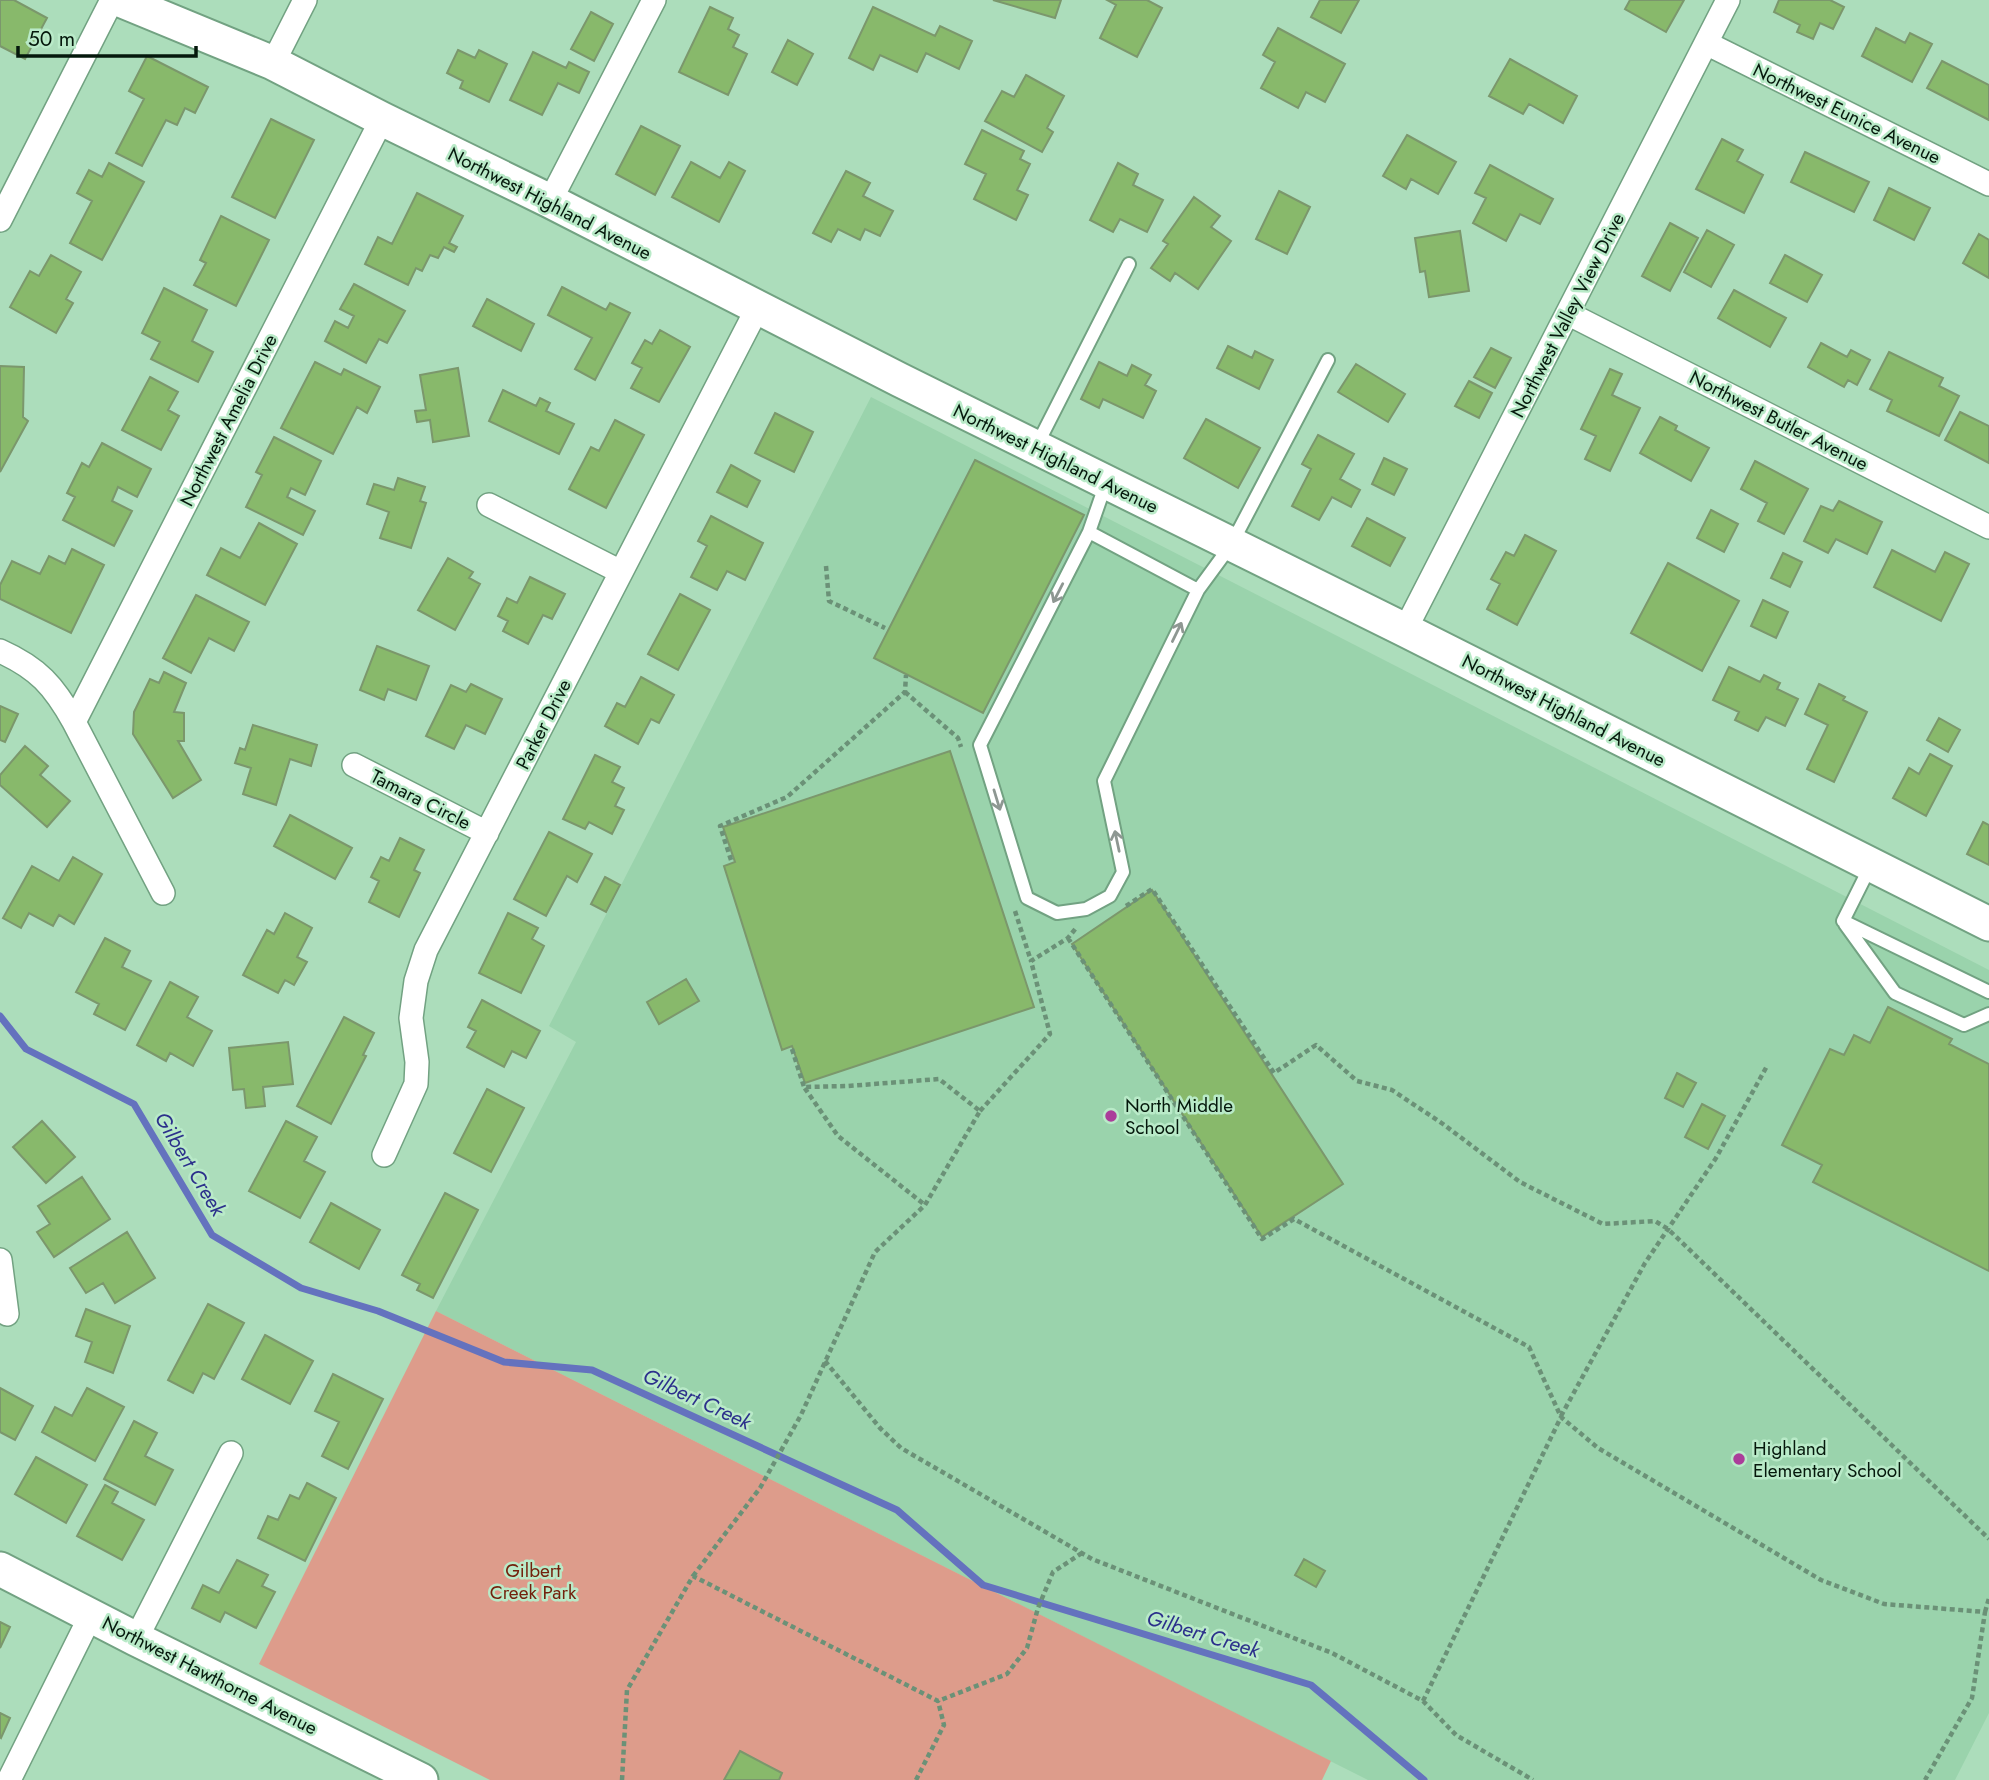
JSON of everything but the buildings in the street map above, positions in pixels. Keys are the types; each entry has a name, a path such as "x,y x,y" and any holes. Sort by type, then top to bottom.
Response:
{"main road":[{"name":"Northwest Highland Avenue","path":"120,0 273,63 550,201 757,309 1405,630 1989,924"},
{"name":"Northwest Hawthorne Avenue","path":"0,1569 421,1780"}],"street":[{"path":"0,220 112,0"},
{"path":"273,63 305,0"},
{"path":"550,201 654,0"},
{"name":"Northwest Valley View Drive","path":"1405,630 1728,0"},
{"name":"Northwest Eunice Avenue","path":"1706,43 1989,184"},
{"name":"Northwest Amelia Drive","path":"74,722 382,119"},
{"name":"Parker Drive","path":"384,1154 416,1084 417,1062 411,1018 416,981 426,950 757,309"},
{"name":"Northwest Butler Avenue","path":"1569,314 1989,527"},
{"path":"489,505 621,572"},
{"path":"0,651 40,674 58,694 163,892"},
{"name":"Tamara Circle","path":"354,765 487,833"},
{"path":"0,1260 7,1314"},
{"path":"136,1639 231,1453"},
{"path":"9,1780 91,1615"}],"lane":[{"path":"1035,448 1129,264"},
{"path":"1106,483 1089,533 980,745 1027,898 1057,913 1086,909 1110,896 1124,872 1104,781 1198,590 1231,545 1328,360"},
{"path":"1089,533 1198,590"},
{"path":"1843,921 1871,865"},
{"path":"1843,921 1989,992"},
{"path":"1843,921 1895,993 1964,1025 1989,1014"}],"path":[{"path":"825,566 829,601 885,628"},
{"path":"732,860 720,826 787,797 905,692 906,675"},
{"path":"905,692 958,738 962,751"},
{"path":"1031,961 1072,935 1086,909 1113,915 1152,889 1274,1073 1316,1045 1357,1081 1392,1090 1443,1124 1520,1182 1603,1224 1655,1221 1668,1230 1989,1539"},
{"path":"622,1780 627,1690 693,1576 771,1470 801,1415 875,1252 925,1205 980,1111 1051,1034 1014,908"},
{"path":"1068,938 1262,1239 1294,1219 1529,1347 1561,1417 1598,1448 1821,1580 1884,1604 1985,1612"},
{"path":"792,1049 804,1087 838,1136 925,1205"},
{"path":"1423,1701 1561,1417 1646,1263 1716,1158 1767,1066"},
{"path":"804,1087 939,1079 980,1111"},
{"path":"825,1361 880,1428 901,1448 1092,1559 1332,1653 1423,1701 1456,1735 1533,1780"},
{"path":"693,1576 938,1701 1007,1674 1027,1648 1052,1572 1082,1553"},
{"path":"1925,1780 1972,1699 1989,1598"},
{"path":"916,1780 944,1725 938,1701"}],"shaded area":[{"name":"North Middle School","path":"871,397 1989,970 1989,1713 1955,1780 1368,1780 436,1311 576,1042 549,1026"}],"green space":[{"name":"Gilbert Creek Park","path":"436,1311 1331,1761 1322,1780 490,1780 259,1664"}],"waterway":[{"name":"Gilbert Creek","path":"0,1016 26,1049 134,1104 212,1235 301,1288 378,1311 504,1362 592,1370 897,1510 983,1585 1311,1685 1424,1780"}],"place":[{"name":"North Middle School","path":"1111,1116"},
{"name":"Highland Elementary School","path":"1739,1459"}]}
